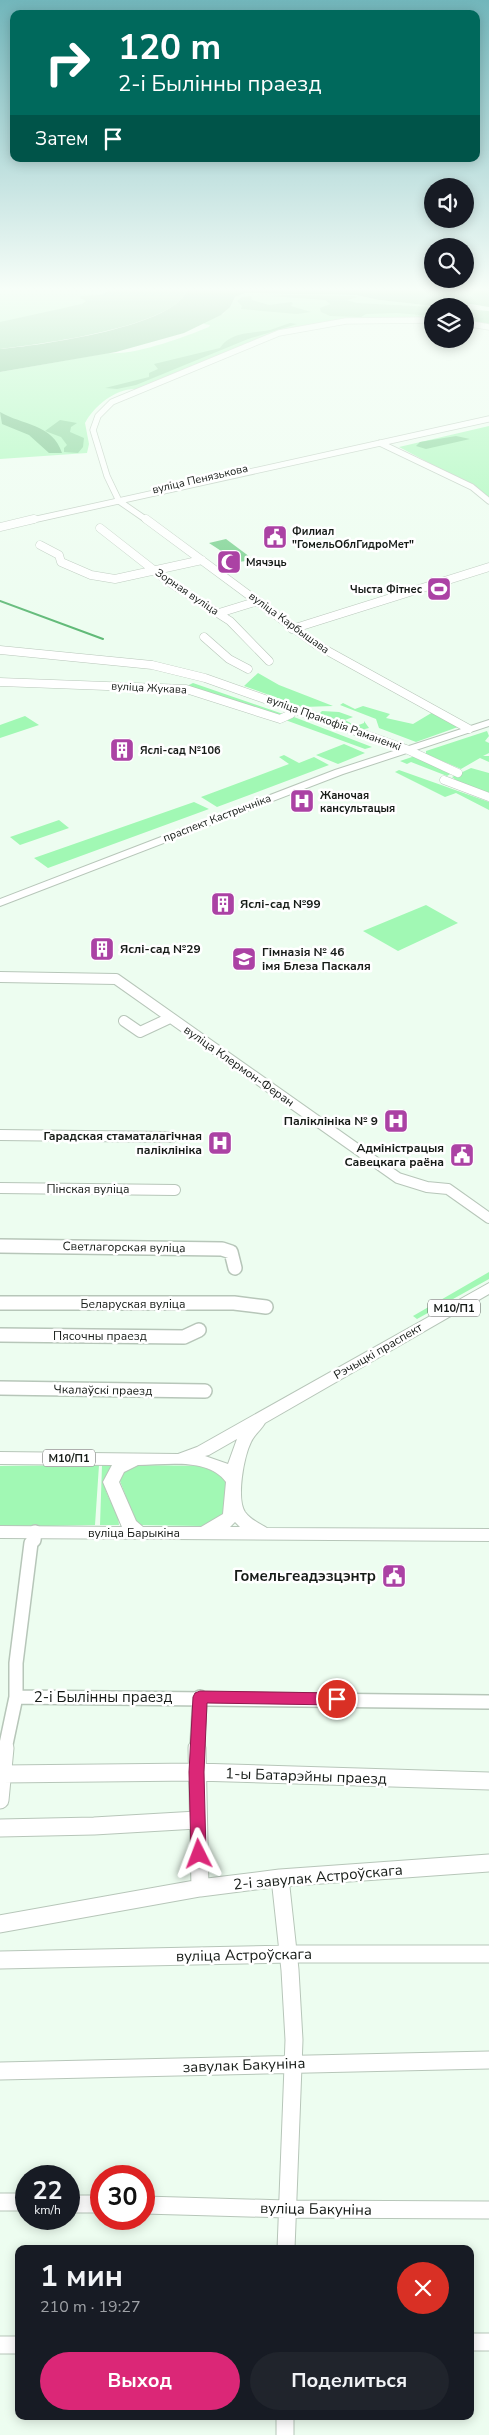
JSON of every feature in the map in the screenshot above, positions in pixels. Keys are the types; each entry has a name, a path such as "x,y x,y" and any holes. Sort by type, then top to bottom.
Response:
{"main road":[{"name":"праспект Кастрычніка","path":"1,902 384,751 406,749 489,723"},
{"name":"Рэчыцкі праспект","path":"181,1459 194,1456 489,1288"},
{"name":"Рэчыцкі праспект","path":"234,1481 242,1441 254,1426 267,1415"},
{"name":"М10/П1","path":"0,1458 181,1459 214,1464 228,1470 234,1481 234,1506"},
{"name":"М10/П1","path":"139,1459 121,1465 112,1477 111,1482 129,1525 139,1532"},
{"name":"вуліца Барыкіна","path":"234,1506 238,1517 244,1524 268,1534"},
{"path":"201,1534 225,1522 231,1516 234,1506"},
{"name":"вуліца Барыкіна","path":"0,1532 33,1538"},
{"name":"вуліца Барыкіна","path":"0,1539 139,1532 489,1536"}],"street":[{"path":"114,401 98,414 93,430 104,469 118,499"},
{"name":"вуліца Пенязькова","path":"118,499 489,417"},
{"path":"377,442 472,487 489,501"},
{"path":"0,523 118,499"},
{"path":"0,527 118,499"},
{"name":"вуліца Карбышава","path":"118,499 288,623 292,629 323,649 469,729"},
{"name":"Зорная вуліца","path":"100,528 184,592 220,613 269,661"},
{"path":"40,545 59,555 61,562 99,578 123,580 202,560"},
{"path":"292,629 489,567"},
{"path":"220,613 258,601"},
{"path":"204,637 229,659 248,669"},
{"name":"вуліца Пракофія Раманенкі","path":"0,650 152,665 406,749"},
{"name":"вуліца Пракофія Раманенкі","path":"0,655 122,666 202,680"},
{"name":"вуліца Жукава","path":"0,682 186,689 280,719 291,714"},
{"name":"вуліца Пракофія Раманенкі","path":"272,704 291,714 384,751"},
{"path":"406,749 458,773 444,780 489,797"},
{"name":"вуліца Клермон-Феран","path":"0,977 116,979 398,1178 427,1187 448,1189 489,1218"},
{"path":"124,1021 140,1032 170,1018"},
{"path":"0,1135 172,1137"},
{"name":"Пінская вуліца","path":"0,1188 175,1190"},
{"name":"Светлагорская вуліца","path":"0,1246 222,1249 231,1252 235,1268"},
{"name":"Беларуская вуліца","path":"0,1303 234,1303 266,1307"},
{"name":"Пясочны праезд","path":"0,1335 184,1337 199,1330"},
{"name":"Чкалаўскі праезд","path":"0,1388 205,1391"},
{"path":"0,1800 6,1737 16,1696 16,1663 33,1538"},
{"name":"2-і Былінны праезд","path":"16,1696 489,1702"},
{"path":"200,1697 196,1772 200,1888"},
{"name":"1-ы Батарэйны праезд","path":"2,1774 196,1772 489,1781"},
{"path":"0,1828 94,1826 197,1820"},
{"name":"2-і завулак Астроўскага","path":"0,1924 200,1888 280,1878 489,1863"},
{"path":"280,1878 290,1954 294,2063 286,2209 286,2245"},
{"name":"вуліца Астроўскага","path":"0,1960 290,1954 489,1954"},
{"name":"завулак Бакуніна","path":"0,2071 489,2060"},
{"path":"0,2202 15,2202"},
{"name":"вуліца Бакуніна","path":"155,2206 489,2210"},
{"path":"474,2342 489,2342"},
{"path":"0,2345 15,2345"},
{"path":"285,2420 285,2435"}],"shaded area":[{"path":"0,401 104,401 94,410 85,423 89,444 87,453 0,459"},
{"path":"0,412 36,426 52,436 58,443 62,453 49,453 29,435 2,424"},
{"path":"60,420 77,423 71,427 70,432 84,438 83,447 78,453 64,452 64,448 67,445 61,437 45,431"},
{"path":"489,426 489,497 473,486 399,447"},
{"path":"456,436 470,439 426,449 416,446 420,442"},
{"path":"226,539 254,560 238,562 209,543"},
{"path":"258,673 279,685 333,706 302,707 244,686"},
{"path":"193,683 283,714 283,716 185,687"},
{"path":"343,703 355,709 363,706 390,714 386,718 413,724 433,712 458,727 416,742 379,728 376,719 340,705"},
{"path":"322,711 339,712 353,717 345,720 356,726 364,723 364,721 369,728 361,730 319,714"},
{"path":"25,716 39,725 0,738 0,725"},
{"path":"290,717 372,747 365,749 288,721"},
{"path":"487,731 489,736 485,741 489,743 489,753 483,756 489,756 489,762 480,758 461,769 426,754 426,751"},
{"path":"344,744 365,753 338,764 316,755"},
{"path":"284,755 299,763 314,757 329,765 217,807 201,797 289,764 279,757"},
{"path":"415,756 452,773 447,776 411,762 407,764 400,761"},
{"path":"471,768 489,773 489,794 461,784 452,777"},
{"path":"399,770 489,802 489,810 456,793 445,797 395,772"},
{"path":"194,802 209,809 48,868 34,858"},
{"path":"59,820 69,828 20,845 10,837"},
{"path":"426,905 458,923 398,951 363,931"},
{"path":"489,1272 489,1279 417,1319 413,1316"},
{"path":"99,1465 95,1525 0,1527 0,1466"},
{"path":"102,1465 112,1466 105,1482 108,1496 118,1517 119,1525 100,1525"},
{"path":"138,1465 201,1466 224,1476 226,1483 225,1509 221,1517 202,1526 139,1525 135,1520 120,1481 124,1472"}],"waterway":[{"path":"0,601 103,639"}],"place":[{"name":"Филиал \"ГомельОблГидроМет\"","path":"275,537"},
{"name":"Мячэць","path":"229,562"},
{"name":"Чыста Фітнес","path":"439,589"},
{"name":"Яслі-сад №106","path":"122,750"},
{"name":"Жаночая кансультацыя","path":"302,801"},
{"name":"Яслі-сад №99","path":"223,904"},
{"name":"Яслі-сад №29","path":"102,949"},
{"name":"Гімназія № 46 імя Блеза Паскаля","path":"244,959"},
{"name":"Паліклініка № 9","path":"396,1121"},
{"name":"Гарадская стаматалагічная паліклініка","path":"220,1143"},
{"name":"Адміністрацыя Савецкага раёна","path":"462,1155"},
{"name":"Гомельгеадэзцэнтр","path":"394,1576"}],"route":[{"path":"199,1854 196,1772 200,1697 337,1699"}]}
